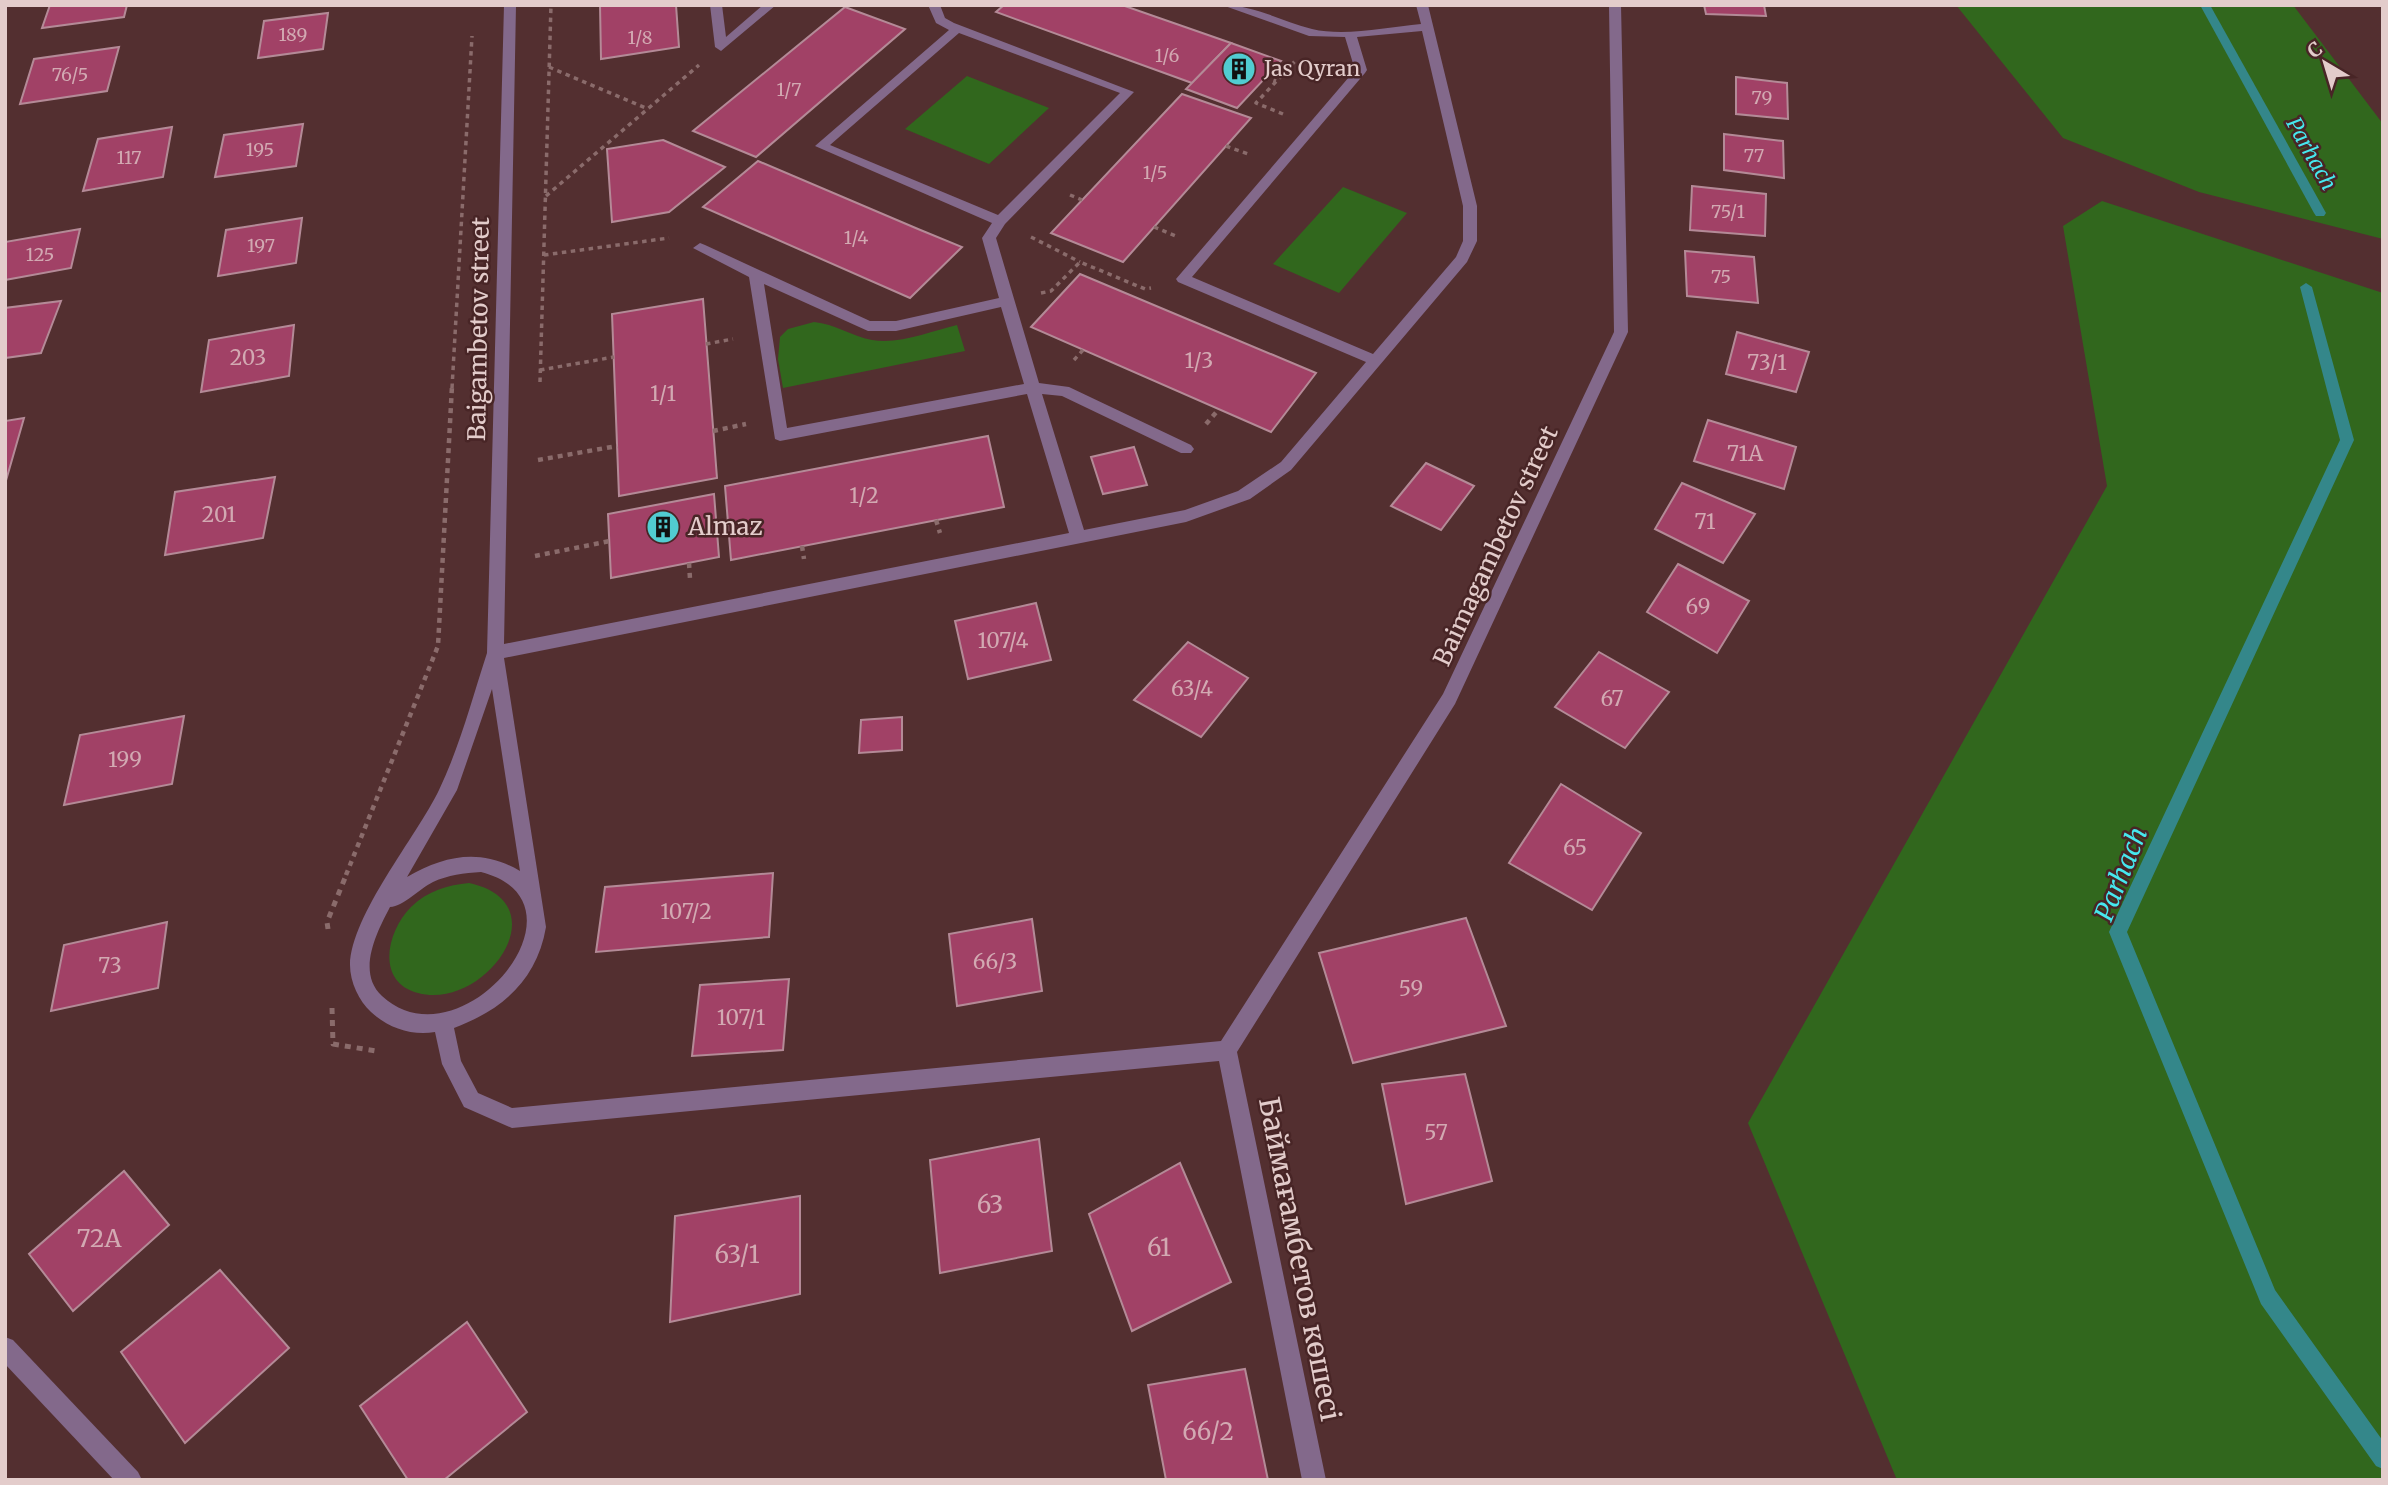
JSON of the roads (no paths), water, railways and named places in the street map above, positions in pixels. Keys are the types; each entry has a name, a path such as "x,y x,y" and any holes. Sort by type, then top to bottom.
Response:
{"street":[{"name":"Baigambetov street","path":"495,653 510,5"},
{"path":"716,5 721,47 770,5"},
{"path":"934,5 940,20 957,29 1128,92 1000,221 989,238 1078,537"},
{"path":"495,653 1186,516 1244,495 1265,483 1303,448 1462,259 1470,241 1470,206 1422,5"},
{"name":"Baimagambetov street","path":"1227,1050 1449,699 1621,332 1615,5"},
{"path":"1236,6 1299,31 1321,34 1428,27"},
{"path":"957,29 821,146 1000,221"},
{"path":"1350,34 1361,70 1183,279 1376,361"},
{"path":"700,248 868,326 896,326 1006,301"},
{"path":"756,274 780,435 1032,388 1064,391 1186,449"},
{"path":"495,653 537,920 534,946 520,972 498,995 472,1012 443,1022 409,1023 381,1012 364,990 359,961 368,931 439,810 455,775 495,653"},
{"path":"368,931 388,903 415,880 447,866 475,863 500,867 520,879 533,897"},
{"path":"443,1022 452,1064 471,1100 512,1118 1227,1050"},
{"name":"Баймағамбетов көшесі","path":"1227,1050 1314,1480"},
{"path":"5,1348 130,1480"}],"waterway":[{"name":"Parhach","path":"2205,5 2320,213"},
{"name":"Parhach","path":"2306,287 2347,440 2118,932 2268,1297 2383,1459"}],"place":[{"name":"Jas Qyran","path":"1239,69"},
{"name":"Almaz","path":"663,527"}]}
